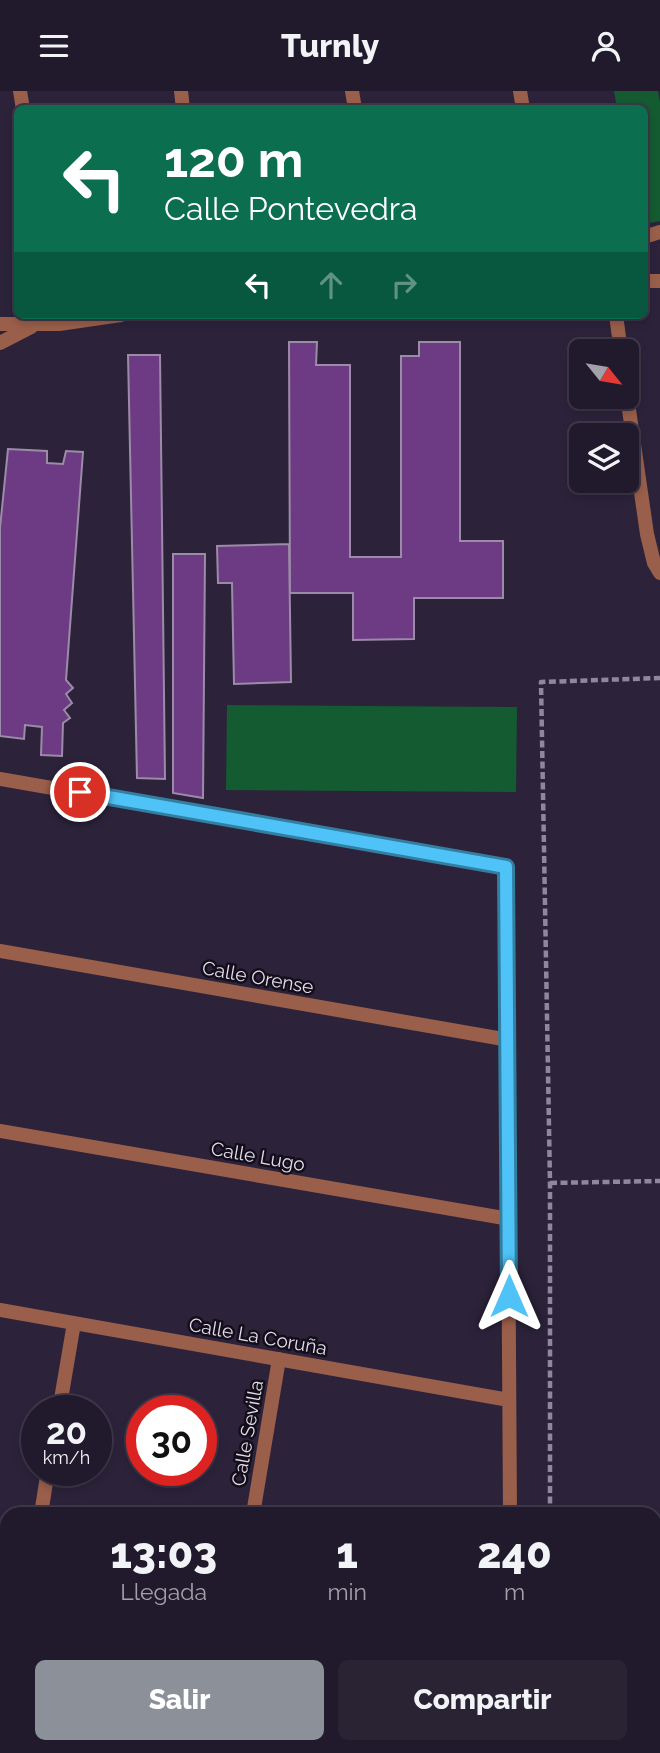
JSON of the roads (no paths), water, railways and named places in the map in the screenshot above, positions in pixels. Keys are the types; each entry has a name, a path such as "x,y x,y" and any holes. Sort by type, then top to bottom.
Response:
{"street":[{"path":"0,343 36,325 58,319"},
{"path":"617,319 619,339"},
{"path":"0,324 36,325"},
{"path":"629,409 647,534 654,563 660,573"},
{"path":"0,779 506,867 510,1507"},
{"name":"Calle Orense","path":"0,951 509,1040"},
{"name":"Calle Lugo","path":"0,1131 510,1219"},
{"name":"Calle La Coruña","path":"0,1310 509,1400"},
{"path":"62,1395 74,1323"},
{"name":"Calle Sevilla","path":"254,1507 279,1359"},
{"path":"42,1507 45,1486"}]}
